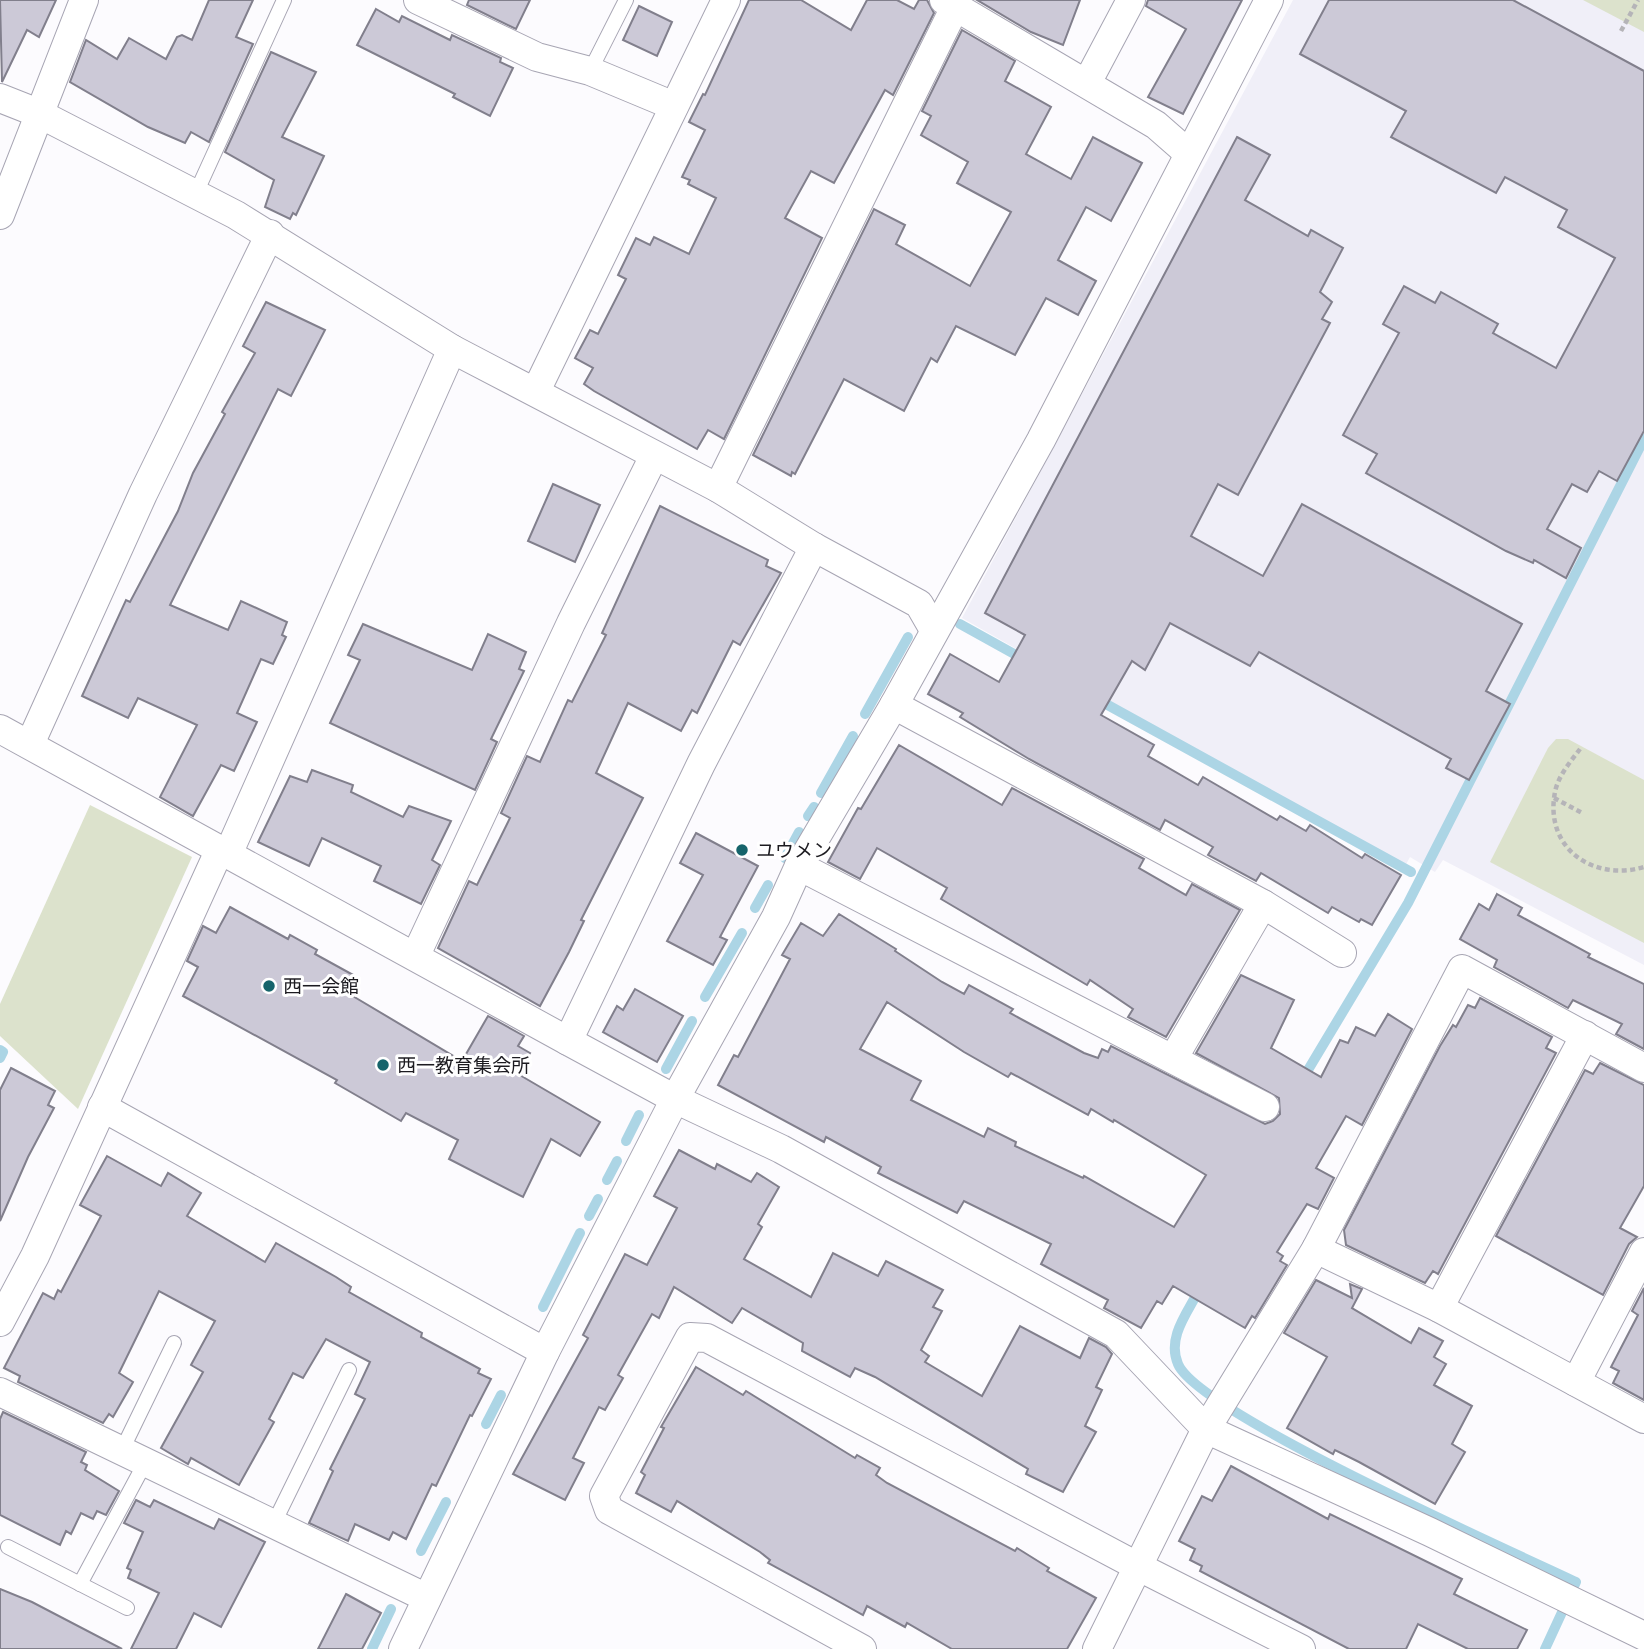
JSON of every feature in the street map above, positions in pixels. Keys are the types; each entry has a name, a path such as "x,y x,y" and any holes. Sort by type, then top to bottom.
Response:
{"street":[{"path":"0,215 84,0"},
{"path":"418,0 537,57 590,71 674,106"},
{"path":"536,391 726,0"},
{"path":"1087,83 1131,0"},
{"path":"403,1649 545,1352 676,1099 776,917 799,866 894,705 1041,440 1269,0"},
{"path":"718,488 949,3 1156,125 1188,153"},
{"path":"0,98 38,113 196,193 270,234 452,349 718,488 814,547 919,604 934,631"},
{"path":"30,744 143,494 270,234"},
{"path":"0,1321 35,1256 102,1107 224,850 452,349"},
{"path":"416,955 571,623 654,456"},
{"path":"568,1041 701,764 814,547"},
{"path":"894,705 1263,904 1342,953"},
{"path":"0,729 416,955 568,1041 676,1099 781,1149 1116,1334 1206,1429 1430,1532 1644,1636"},
{"path":"799,866 1265,1107"},
{"path":"1173,1059 1263,904"},
{"path":"1097,1649 1206,1429 1316,1249 1462,969 1644,1068"},
{"path":"1439,1308 1585,1035"},
{"path":"102,1107 545,1352"},
{"path":"1316,1249 1439,1308 1644,1419"},
{"path":"1576,1381 1644,1252"},
{"path":"862,1649 609,1510 604,1496 690,1337 707,1338 1301,1649"},
{"path":"0,1392 428,1598"}],"lane":[{"path":"196,193 284,0"},
{"path":"590,71 626,0"},
{"path":"80,1584 133,1458 174,1343"},
{"path":"273,1525 349,1370"},
{"path":"8,1547 127,1608"}],"path":[{"path":"1621,31 1638,0"},
{"path":"1580,749 1565,769 1555,790 1557,830 1568,849 1580,860 1610,871 1626,872 1644,867"},
{"path":"1555,798 1584,814"}],"shaded area":[{"path":"1293,0 1644,0 1644,965 1443,860 1435,872 1410,857 1404,868 962,618"}],"green space":[{"path":"1583,0 1644,0 1644,32"},
{"path":"1556,739 1568,739 1644,780 1644,943 1490,862 1548,748"},
{"path":"90,805 192,857 78,1109 0,1036 0,1004"}],"building":[{"path":"0,0 56,0 39,37 27,30 2,82"},
{"path":"209,0 253,0 236,37 253,44 209,142 191,132 185,143 148,127 70,82 86,40 117,59 129,38 166,59 177,37 182,35 192,40"},
{"path":"469,0 530,0 516,29 467,5"},
{"path":"749,0 801,0 851,30 867,0 897,0 914,9 919,0 927,0 934,13 893,95 885,90 834,183 811,171 785,218 822,238 724,439 708,430 697,449 584,384 593,368 575,358 590,330 598,334 626,279 618,275 636,238 650,245 654,237 689,254 716,198 688,184 690,180 682,177 705,130 689,122 703,94 705,95"},
{"path":"977,0 1080,0 1063,45 1031,32"},
{"path":"1148,0 1242,0 1183,114 1148,97 1186,29 1146,6"},
{"path":"1329,0 1513,0 1644,71 1644,431 1617,481 1599,471 1587,492 1572,484 1547,529 1581,548 1566,578 1534,560 1533,563 1506,551 1366,473 1377,454 1343,435 1399,333 1383,324 1404,286 1435,303 1441,292 1498,324 1493,333 1556,368 1615,258 1558,227 1567,210 1505,177 1496,193 1391,137 1406,111 1300,54"},
{"path":"639,6 672,22 657,56 623,40"},
{"path":"376,9 399,22 402,16 450,40 452,35 501,58 500,62 513,68 490,116 453,97 455,94 357,45"},
{"path":"962,30 1015,61 1005,81 1051,107 1026,154 1071,179 1093,137 1142,163 1111,221 1086,207 1058,260 1096,281 1078,315 1046,298 1015,355 956,326 937,362 931,358 904,411 844,379 795,474 792,472 791,476 753,455 874,209 905,225 896,244 970,286 1011,212 957,183 968,162 921,135 931,116 922,111"},
{"path":"271,52 316,72 282,137 324,156 296,215 293,213 290,219 265,207 274,180 225,152"},
{"path":"1237,137 1270,155 1245,200 1308,236 1311,230 1343,248 1320,292 1332,302 1322,319 1330,323 1238,495 1218,484 1191,536 1263,576 1302,504 1522,624 1486,691 1510,704 1469,780 1446,768 1451,759 1259,652 1250,666 1170,623 1145,670 1132,661 1101,715 1154,745 1148,756 1198,785 1203,777 1277,820 1280,816 1306,831 1310,825 1362,858 1365,854 1401,875 1372,925 1361,919 1359,922 1332,907 1328,913 1261,873 1256,881 1208,855 1213,847 1165,820 1160,830 1029,759 960,717 963,713 928,694 950,654 999,682 1025,635 985,613"},
{"path":"266,302 325,330 291,396 278,389 170,605 228,630 241,601 287,622 282,635 286,637 273,664 261,659 237,713 257,722 234,771 221,765 193,816 160,797 197,725 138,698 128,718 82,696 126,600 130,602 178,511 193,473 225,414 222,412 255,353 243,346"},
{"path":"553,484 600,505 575,562 528,541"},
{"path":"660,506 768,560 766,566 781,573 740,645 733,641 697,713 692,710 681,731 628,703 596,773 643,798 540,1006 438,948 469,881 477,885 510,818 501,813 527,756 540,762 568,700 572,702 606,635 602,633"},
{"path":"363,624 472,670 488,634 526,652 519,669 524,671 491,739 497,742 475,790 330,723 360,660 348,655"},
{"path":"899,745 1002,805 1012,788 1144,859 1139,868 1186,895 1192,884 1240,910 1166,1037 1128,1017 1133,1009 1090,980 1087,985 941,899 947,888 877,848 860,879 828,862 858,808 861,809"},
{"path":"312,770 353,785 351,792 403,817 409,806 451,821 432,860 440,865 421,904 374,881 381,866 322,838 309,866 258,842 290,776 307,782"},
{"path":"696,833 758,866 720,937 727,940 713,965 667,941 703,875 680,863"},
{"path":"1497,894 1522,908 1518,915 1590,954 1588,957 1644,984 1644,1049 1616,1034 1622,1024 1573,1000 1568,1008 1494,967 1497,960 1460,939 1479,904 1489,910"},
{"path":"230,907 288,939 290,935 317,950 315,954 355,976 346,992 462,1061 488,1016 524,1036 518,1046 530,1053 518,1074 600,1122 580,1156 551,1139 523,1197 449,1159 458,1140 406,1113 401,1121 335,1083 337,1080 183,996 198,967 187,961 203,926 216,933"},
{"path":"839,914 964,994 969,985 1013,1009 1010,1013 1098,1058 1102,1049 1108,1052 1111,1046 1265,1124 1280,1114 1279,1098 1196,1053 1241,975 1294,1000 1271,1048 1321,1077 1340,1040 1348,1043 1356,1027 1375,1036 1388,1014 1412,1029 1362,1125 1346,1116 1316,1168 1334,1178 1318,1209 1307,1204 1277,1252 1283,1256 1280,1261 1287,1265 1255,1318 1252,1316 1245,1328 1173,1286 1162,1304 1157,1301 1141,1328 1104,1308 1108,1300 1041,1264 1051,1244 964,1201 957,1213 878,1173 881,1167 826,1137 824,1142 718,1085 734,1055 738,1057 790,959 782,955 801,923 823,936","holes":["887,1002 1008,1077 1011,1073 1088,1115 1091,1109 1113,1122 1114,1120 1206,1175 1174,1227 1084,1176 1083,1178 1015,1146 1016,1142 988,1128 984,1137 911,1100 921,1081 860,1049"]},
{"path":"635,989 683,1016 657,1062 603,1032 617,1006 623,1010"},
{"path":"1480,998 1552,1037 1546,1048 1556,1053 1438,1274 1433,1271 1425,1283 1346,1245 1344,1230 1440,1046 1453,1025 1456,1027 1468,1005 1475,1008"},
{"path":"1600,1063 1644,1085 1644,1186 1620,1228 1637,1237 1629,1244 1603,1295 1496,1236 1585,1070 1593,1074"},
{"path":"11,1068 55,1091 48,1105 54,1108 28,1157 0,1221 0,1090"},
{"path":"679,1150 715,1169 717,1164 751,1182 757,1173 779,1187 758,1224 762,1227 744,1259 811,1297 833,1253 878,1276 886,1261 943,1290 933,1307 942,1311 921,1350 929,1356 925,1362 982,1396 1020,1326 1080,1358 1089,1338 1106,1347 1112,1354 1096,1387 1102,1390 1085,1426 1096,1432 1063,1492 1026,1474 1028,1469 875,1377 855,1368 850,1377 802,1351 803,1343 742,1308 732,1323 674,1287 659,1318 652,1314 618,1375 623,1378 605,1410 599,1407 573,1458 584,1463 565,1500 513,1474 588,1338 583,1335 625,1254 647,1265 677,1208 654,1196"},
{"path":"107,1156 161,1186 168,1173 201,1193 187,1216 265,1262 276,1243 336,1277 351,1287 349,1292 422,1333 421,1337 480,1369 478,1373 491,1379 472,1416 470,1415 436,1486 432,1484 406,1539 393,1532 389,1540 355,1524 348,1541 309,1523 333,1471 330,1469 365,1399 355,1394 370,1362 326,1339 303,1378 293,1373 269,1419 274,1422 239,1485 191,1458 188,1464 161,1448 203,1372 191,1365 215,1321 159,1291 119,1373 133,1382 113,1417 109,1414 103,1423 18,1382 20,1376 4,1368 43,1293 54,1299 58,1290 61,1292 101,1216 80,1205"},
{"path":"1316,1280 1352,1298 1350,1284 1362,1289 1352,1308 1411,1343 1419,1328 1443,1341 1434,1357 1446,1364 1434,1385 1472,1406 1452,1444 1465,1452 1435,1504 1359,1462 1335,1450 1333,1454 1287,1428 1327,1357 1284,1333"},
{"path":"1644,1288 1644,1400 1613,1383 1619,1371 1611,1367 1638,1315 1632,1311"},
{"path":"696,1367 743,1395 746,1391 855,1458 857,1455 880,1468 876,1475 887,1483 1015,1551 1017,1548 1049,1568 1047,1571 1096,1598 1067,1649 952,1649 907,1623 905,1627 867,1606 863,1615 768,1563 770,1560 760,1552 677,1501 671,1512 636,1493 645,1475 641,1472 664,1428 661,1427"},
{"path":"3,1412 86,1452 81,1462 87,1465 85,1470 119,1491 106,1515 97,1511 93,1519 81,1513 71,1534 66,1531 60,1545 0,1515 0,1419"},
{"path":"1231,1466 1328,1519 1330,1514 1462,1579 1454,1594 1527,1630 1517,1649 1468,1649 1418,1624 1406,1649 1349,1649 1200,1571 1202,1566 1190,1560 1195,1549 1179,1541 1202,1496 1212,1501"},
{"path":"136,1500 150,1507 154,1500 214,1529 219,1519 265,1542 221,1627 194,1613 176,1649 131,1649 159,1593 128,1578 131,1570 127,1568 143,1532 124,1523"},
{"path":"0,1589 32,1602 122,1649 0,1649"},
{"path":"346,1594 381,1613 362,1649 318,1649"}],"waterway":[{"path":"1302,1080 1408,903 1644,439"},
{"path":"960,624 1025,660"},
{"path":"865,714 908,637"},
{"path":"1095,698 1411,872"},
{"path":"821,793 853,736"},
{"path":"808,816 814,807"},
{"path":"785,858 799,832"},
{"path":"755,908 768,885"},
{"path":"705,997 742,933"},
{"path":"666,1069 692,1021"},
{"path":"0,1050 3,1052 0,1058"},
{"path":"626,1141 639,1115"},
{"path":"607,1180 617,1161"},
{"path":"589,1216 598,1199"},
{"path":"543,1307 580,1233"},
{"path":"1201,1286 1181,1324 1175,1343 1178,1364 1198,1386 1240,1415 1296,1447 1428,1513 1576,1582 1545,1649"},
{"path":"486,1424 501,1395"},
{"path":"421,1551 446,1502"},
{"path":"372,1649 391,1609"}],"place":[{"name":"ユウメン","path":"742,850"},
{"name":"西一会館","path":"269,986"},
{"name":"西一教育集会所","path":"383,1065"}]}
